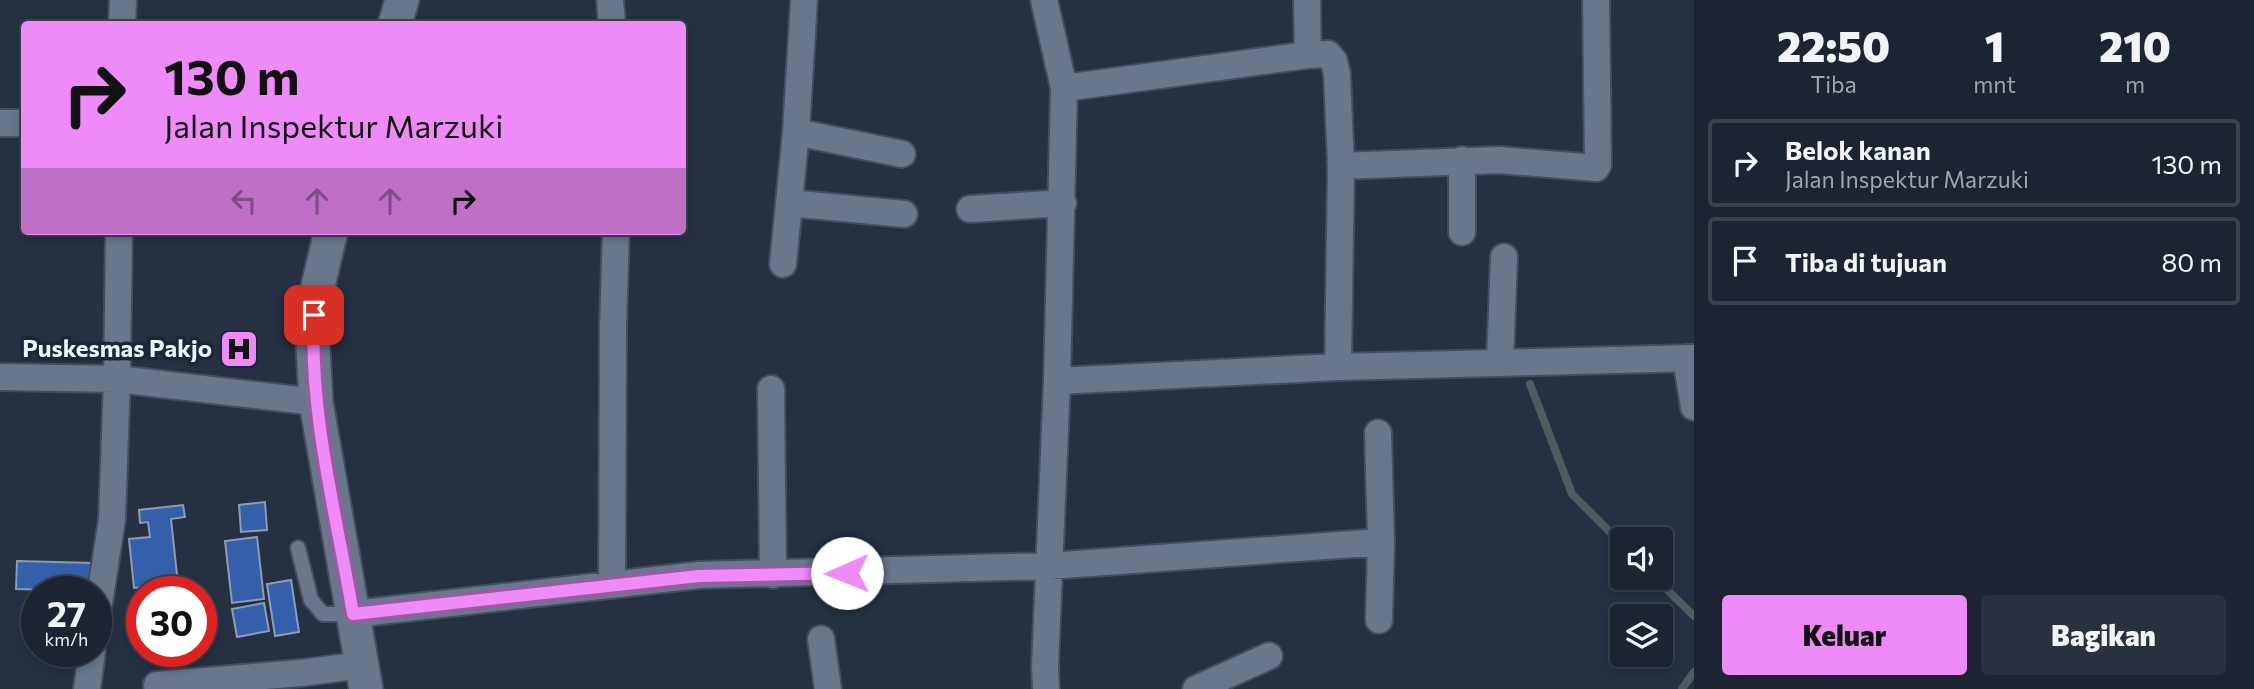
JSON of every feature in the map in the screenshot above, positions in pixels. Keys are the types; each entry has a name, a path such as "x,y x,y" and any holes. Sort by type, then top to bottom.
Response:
{"street":[{"path":"122,21 123,0"},
{"path":"396,21 402,0"},
{"path":"610,0 612,21"},
{"path":"783,264 796,132 804,0"},
{"path":"1044,0 1064,89 1058,381 1046,689"},
{"path":"1307,0 1308,55"},
{"path":"1341,166 1499,160 1588,169 1597,167 1596,0"},
{"path":"1064,89 1328,54 1336,65 1341,166 1338,367"},
{"path":"0,123 21,123"},
{"path":"796,132 902,154"},
{"path":"1462,160 1462,232"},
{"path":"789,203 904,214"},
{"path":"970,209 1063,203"},
{"path":"103,576 112,519 119,235"},
{"path":"157,685 301,673 364,677 316,402 314,315 330,235"},
{"path":"612,585 616,235"},
{"path":"1500,362 1504,257"},
{"path":"1058,381 1338,367 1690,358 1694,407"},
{"path":"0,377 117,379 316,402"},
{"path":"771,389 773,575"},
{"path":"1378,433 1381,542 1379,620"},
{"path":"353,614 699,576 1049,566 1381,542"},
{"path":"821,639 828,689"},
{"path":"1196,689 1269,656"},
{"path":"87,689 90,667"}],"lane":[{"path":"298,548 311,600 323,614 353,614"}],"building":[{"path":"265,502 267,530 241,532 239,505"},
{"path":"183,505 185,517 171,519 177,576 133,576 129,539 150,537 148,522 140,523 139,510"},
{"path":"257,537 264,599 232,603 225,541"},
{"path":"17,561 94,563 94,576 21,576 21,589 16,589"},
{"path":"291,580 299,632 275,636 267,584"},
{"path":"264,603 269,631 237,637 232,609"}],"waterway":[{"path":"1530,384 1572,494 1610,532"},
{"path":"1667,590 1694,616"},
{"path":"1682,689 1694,672"}],"place":[{"name":"Puskesmas Pakjo","path":"239,349"}],"route":[{"path":"314,315 316,402 353,614 699,576 847,573"}]}
